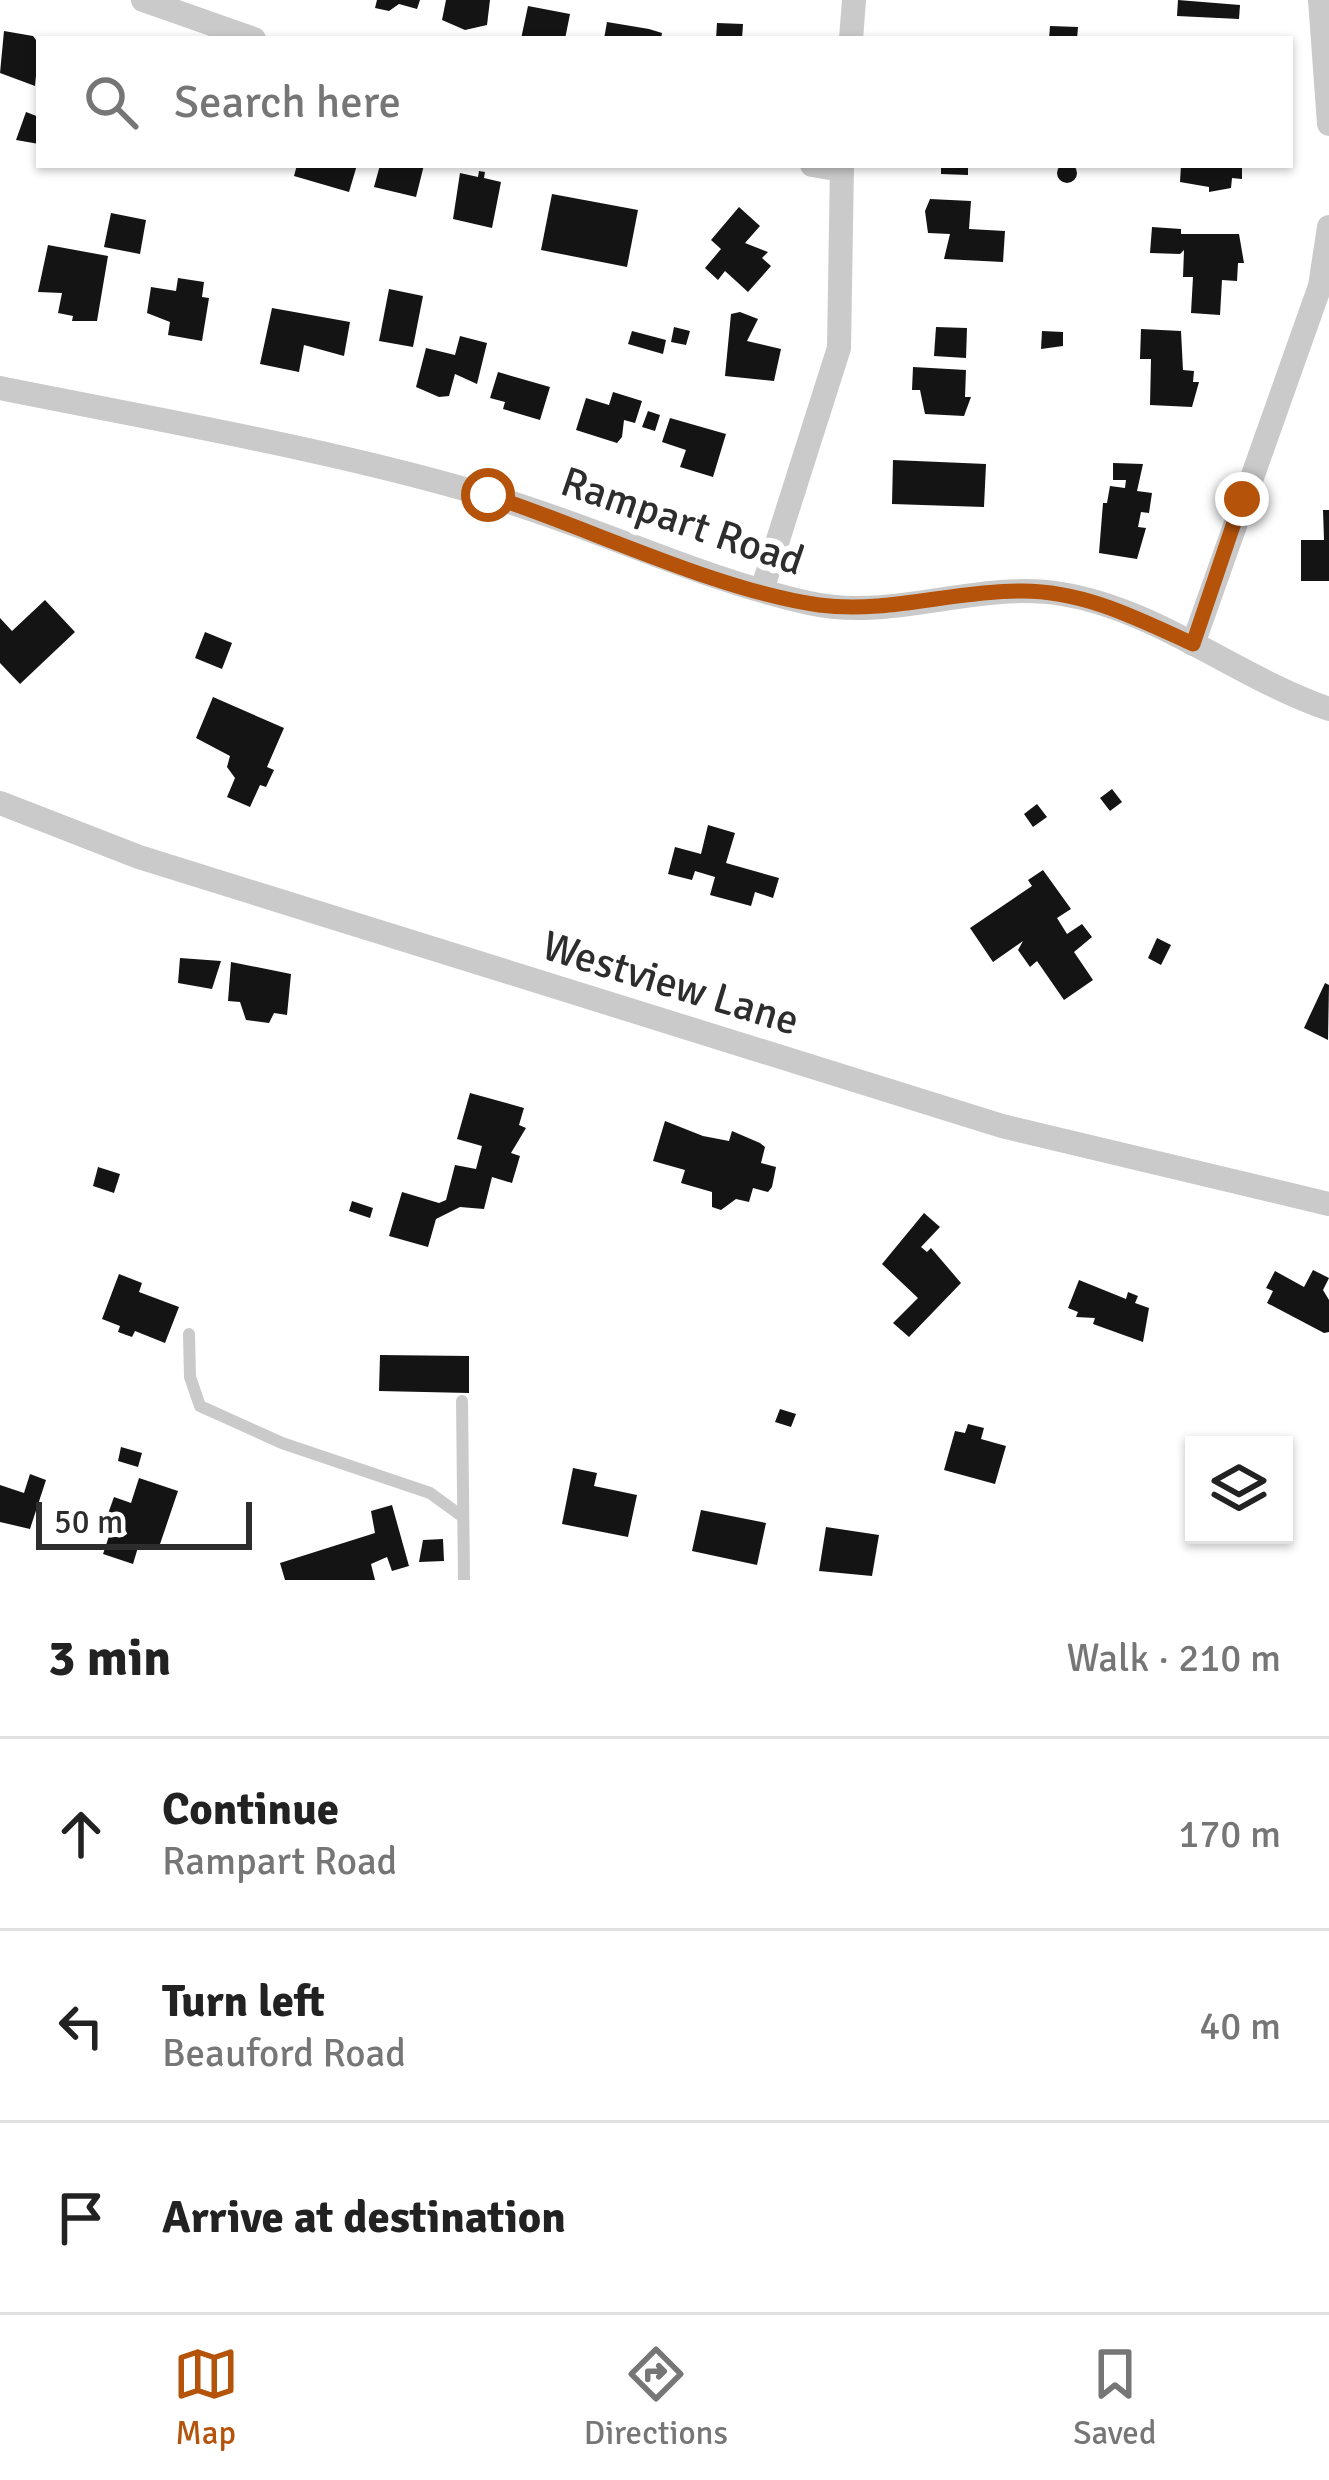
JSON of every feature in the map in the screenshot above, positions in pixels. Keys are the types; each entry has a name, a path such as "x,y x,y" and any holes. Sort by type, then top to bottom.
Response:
{"street":[{"path":"143,0 245,36"},
{"path":"851,36 854,0"},
{"path":"1320,0 1329,124"},
{"path":"762,590 839,348 842,168"},
{"path":"1193,644 1320,286 1329,227"},
{"name":"Rampart Road","path":"0,388 488,495 762,590 846,608 1044,591 1124,612 1329,710"},
{"name":"Westview Lane","path":"0,802 181,870 1002,1126 1329,1204"}],"lane":[{"path":"189,1334 190,1377 200,1406 283,1443 430,1493 463,1516"},
{"path":"462,1401 464,1580"}],"building":[{"path":"377,0 420,0 417,9 399,4 389,11 375,8"},
{"path":"446,0 490,0 487,25 465,30 442,20"},
{"path":"1178,0 1240,5 1239,19 1177,16"},
{"path":"528,6 570,14 566,36 522,36"},
{"path":"607,22 662,33 662,36 605,36"},
{"path":"717,23 743,24 742,36 716,36"},
{"path":"1050,26 1078,27 1077,36 1049,36"},
{"path":"4,31 33,36 35,86 0,73"},
{"path":"26,112 36,116 36,143 16,140"},
{"path":"296,168 356,168 349,192 294,176"},
{"path":"379,168 423,168 416,197 374,187"},
{"path":"941,168 968,168 968,175 941,174"},
{"path":"1059,168 1075,168 1074,180 1060,180"},
{"path":"1181,168 1242,168 1242,179 1232,178 1231,188 1209,192 1209,187 1180,182"},
{"path":"479,171 485,172 484,178 501,182 492,228 453,219 460,173 478,177"},
{"path":"552,194 638,210 627,267 541,250"},
{"path":"930,199 971,201 969,229 1005,231 1003,262 944,259 950,234 928,233 925,211"},
{"path":"739,207 760,226 745,243 768,252 762,258 771,266 748,292 725,271 718,280 705,268 721,249 711,240"},
{"path":"111,213 146,220 140,254 104,247"},
{"path":"1152,227 1181,229 1181,234 1239,234 1244,263 1238,263 1237,281 1222,280 1220,315 1191,313 1193,277 1183,277 1184,250 1180,254 1150,253"},
{"path":"48,245 108,256 97,321 72,321 73,316 58,313 62,293 38,292"},
{"path":"178,278 204,282 202,297 209,298 202,341 168,335 170,322 147,313 151,287 176,291"},
{"path":"389,289 423,296 413,347 379,341"},
{"path":"272,308 350,322 344,356 304,345 299,372 260,364"},
{"path":"740,312 758,319 747,341 781,349 774,381 725,376 731,314"},
{"path":"674,327 690,331 686,345 671,342"},
{"path":"936,327 967,328 966,358 934,356"},
{"path":"1141,329 1181,331 1183,370 1194,371 1193,382 1199,382 1192,407 1150,405 1151,359 1140,359"},
{"path":"632,331 666,340 663,354 628,344"},
{"path":"1042,331 1063,332 1063,346 1041,349"},
{"path":"460,336 487,343 477,384 455,374 449,396 439,397 416,387 426,348 455,355"},
{"path":"913,367 966,370 965,397 971,397 964,416 925,414 920,390 912,390"},
{"path":"498,372 550,387 540,420 503,409 505,402 490,398"},
{"path":"613,392 642,401 635,423 624,420 617,443 576,430 586,398 609,405"},
{"path":"648,411 660,415 655,431 642,427"},
{"path":"670,418 726,434 713,477 680,467 686,450 662,442"},
{"path":"893,460 986,464 984,507 892,504"},
{"path":"1113,463 1143,464 1137,491 1152,493 1149,513 1141,512 1138,527 1146,528 1137,559 1099,553 1103,503 1107,503 1110,486 1125,488 1126,480 1113,480"},
{"path":"1323,510 1329,510 1329,581 1301,581 1301,540 1324,540"},
{"path":"45,600 75,632 20,684 0,663 0,618 12,631"},
{"path":"205,632 232,643 222,669 195,658"},
{"path":"213,697 284,728 267,767 274,770 250,807 227,797 235,778 227,767 230,756 196,738"},
{"path":"1112,789 1122,802 1110,811 1100,798"},
{"path":"1037,804 1047,817 1033,827 1024,814"},
{"path":"708,825 735,833 726,863 779,878 773,898 755,892 751,906 710,895 715,877 695,871 692,880 668,874 675,847 701,854"},
{"path":"1043,870 1071,909 1057,918 1067,934 1082,924 1092,937 1074,952 1093,980 1064,1000 1037,961 1030,967 1018,950 1023,941 993,962 970,928 1032,886 1028,880"},
{"path":"1157,938 1171,945 1161,965 1148,958"},
{"path":"180,958 221,961 212,989 178,983"},
{"path":"231,962 291,974 287,1015 274,1013 269,1023 246,1020 240,1002 228,1001"},
{"path":"1325,983 1329,985 1328,1040 1304,1028"},
{"path":"470,1093 524,1108 519,1125 526,1128 511,1153 520,1156 512,1183 492,1177 484,1209 460,1207 436,1219 428,1247 389,1236 402,1192 439,1203 446,1200 455,1165 476,1169 482,1146 457,1139"},
{"path":"665,1121 703,1136 729,1141 732,1131 760,1143 765,1147 761,1163 776,1167 772,1187 768,1192 753,1188 749,1202 736,1199 721,1210 712,1207 712,1192 681,1183 685,1170 653,1161"},
{"path":"98,1167 120,1174 114,1193 93,1186"},
{"path":"352,1201 373,1208 370,1218 349,1211"},
{"path":"924,1213 940,1227 921,1247 927,1252 931,1248 961,1283 909,1337 893,1323 918,1298 882,1264"},
{"path":"1313,1270 1329,1278 1323,1290 1329,1300 1329,1332 1267,1303 1273,1291 1266,1288 1275,1271 1304,1287"},
{"path":"119,1274 142,1283 139,1292 179,1307 165,1343 135,1331 132,1337 118,1332 120,1326 102,1319"},
{"path":"1079,1280 1126,1299 1128,1292 1138,1296 1135,1303 1149,1308 1143,1342 1093,1324 1095,1318 1076,1317 1078,1312 1068,1308"},
{"path":"380,1355 469,1356 469,1393 379,1391"},
{"path":"780,1409 796,1414 791,1427 775,1422"},
{"path":"968,1424 984,1428 981,1439 1006,1446 995,1484 944,1470 955,1431 965,1433"},
{"path":"121,1447 142,1453 138,1467 118,1461"},
{"path":"573,1468 597,1473 594,1486 637,1495 628,1537 562,1524"},
{"path":"30,1474 46,1480 30,1529 0,1522 0,1485 24,1493"},
{"path":"139,1478 178,1491 158,1550 139,1544 133,1564 103,1554 110,1533 121,1536 124,1528 105,1522 114,1497 131,1503"},
{"path":"392,1505 409,1566 392,1571 387,1557 371,1564 375,1580 285,1580 280,1563 375,1533 371,1511"},
{"path":"701,1510 766,1523 757,1565 692,1551"},
{"path":"826,1527 879,1535 872,1576 819,1571"},
{"path":"443,1539 444,1561 419,1562 423,1540"}],"route":[{"path":"488,495 733,582 811,604 882,608 983,593 1044,591 1124,612 1193,644 1242,499"}]}
